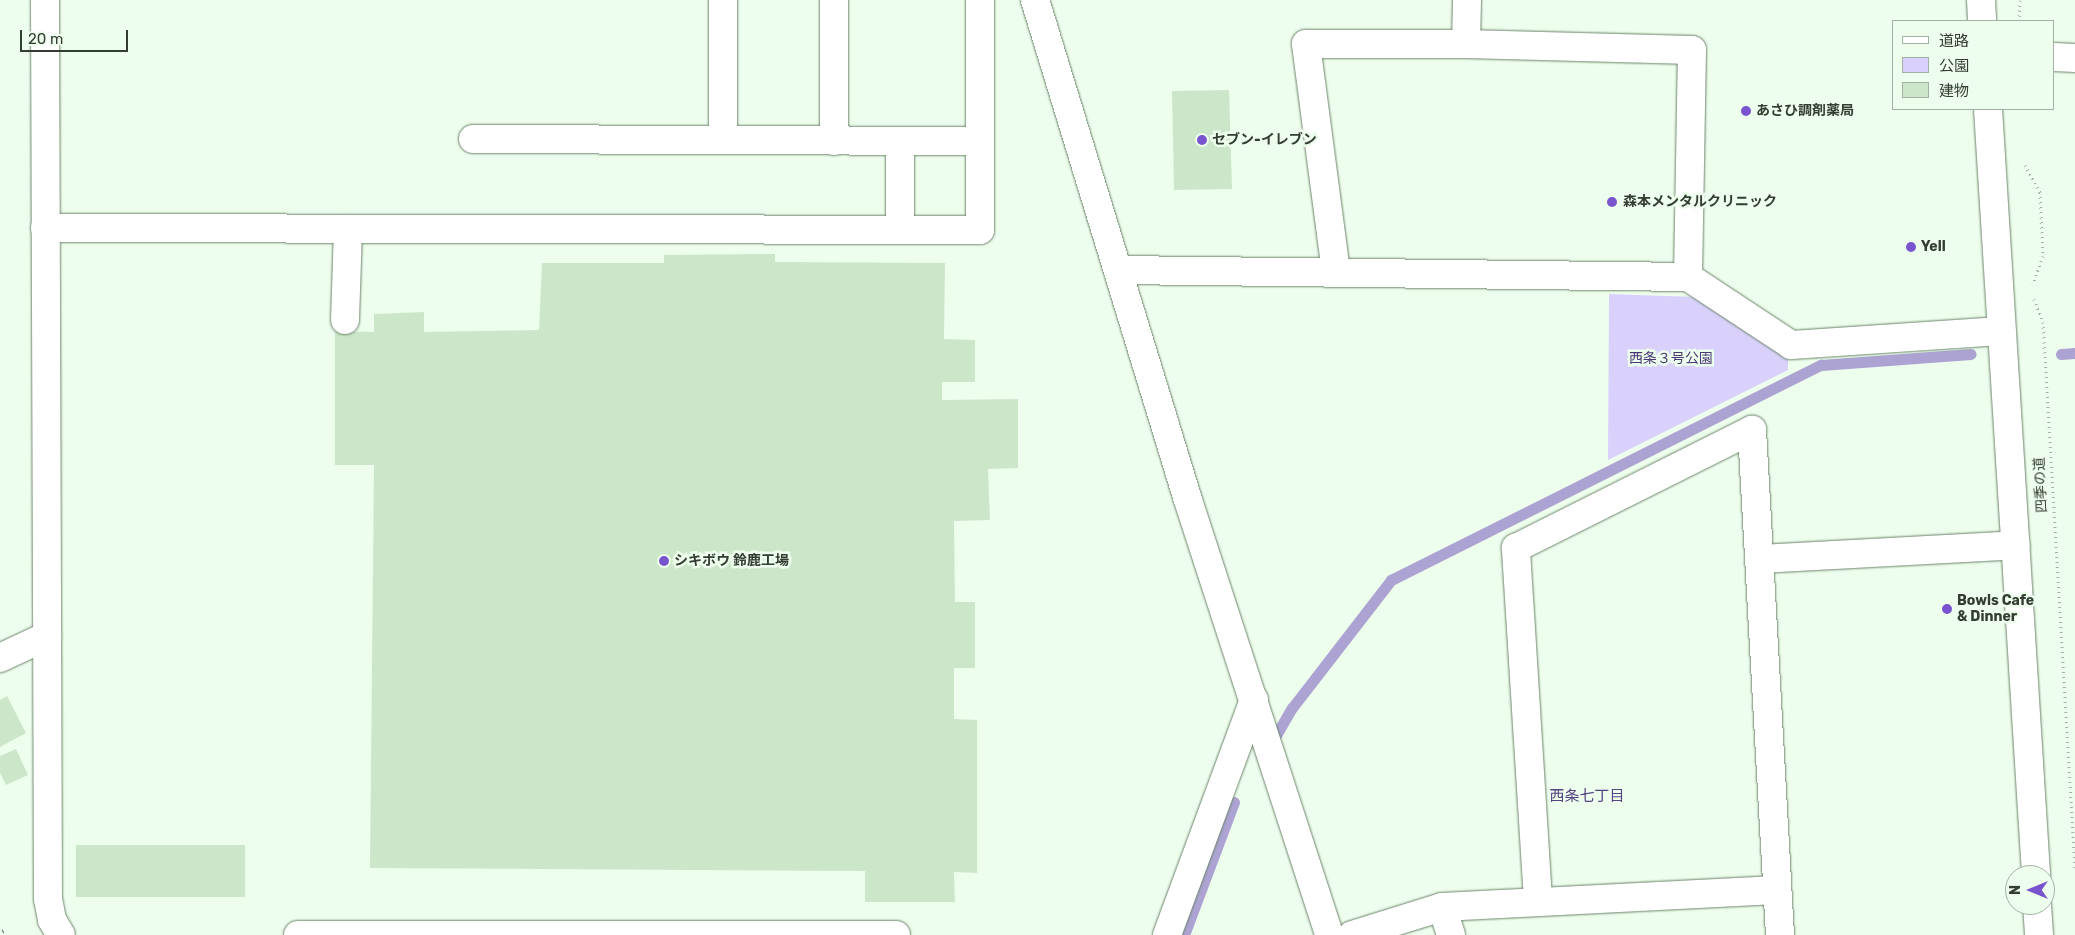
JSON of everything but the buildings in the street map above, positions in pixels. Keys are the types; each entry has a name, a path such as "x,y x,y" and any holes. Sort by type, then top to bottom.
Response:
{"street":[{"path":"45,0 48,899 52,920 60,935"},
{"path":"723,140 724,0"},
{"path":"834,0 834,141"},
{"path":"45,228 980,230 980,0"},
{"path":"1034,0 1187,497 1329,935"},
{"path":"1466,44 1468,0"},
{"path":"1981,0 1982,20"},
{"path":"1336,272 1306,44 1466,44 1692,50 1688,277"},
{"path":"2055,57 2075,58"},
{"path":"1988,110 2035,865"},
{"path":"473,139 980,141"},
{"path":"900,141 900,230"},
{"path":"344,320 348,229"},
{"path":"1118,270 1688,277 1791,345 2002,331"},
{"path":"1538,900 1516,548 1752,430 1780,935"},
{"path":"1760,558 2016,545"},
{"path":"0,658 46,636"},
{"path":"1167,935 1254,700"},
{"path":"1352,935 1442,907 1538,900 1777,890"},
{"path":"1442,907 1451,935"},
{"path":"2038,915 2039,935"},
{"path":"298,935 896,935"}],"path":[{"path":"2019,20 2020,0"},
{"name":"四季の道","path":"2021,156 2040,192 2042,256 2031,290 2043,322 2075,868"}],"green space":[{"name":"西条３号公園","path":"1609,294 1696,297 1788,356 1788,370 1608,460"}],"waterway":[{"path":"2061,354 2075,353"},
{"path":"1275,737 1292,708 1391,580 1821,365 1971,354"},
{"path":"1184,935 1234,802"}],"railway":[{"path":"0,931 2,935"}],"place":[{"name":"あさひ調剤薬局","path":"1746,111"},
{"name":"セブン-イレブン","path":"1202,140"},
{"name":"森本メンタルクリニック","path":"1612,202"},
{"name":"Yell","path":"1911,247"},
{"name":"シキボウ 鈴鹿工場","path":"664,561"},
{"name":"Bowls Cafe & Dinner","path":"1947,609"}],"district":[{"name":"西条七丁目","path":"1587,797"}]}
